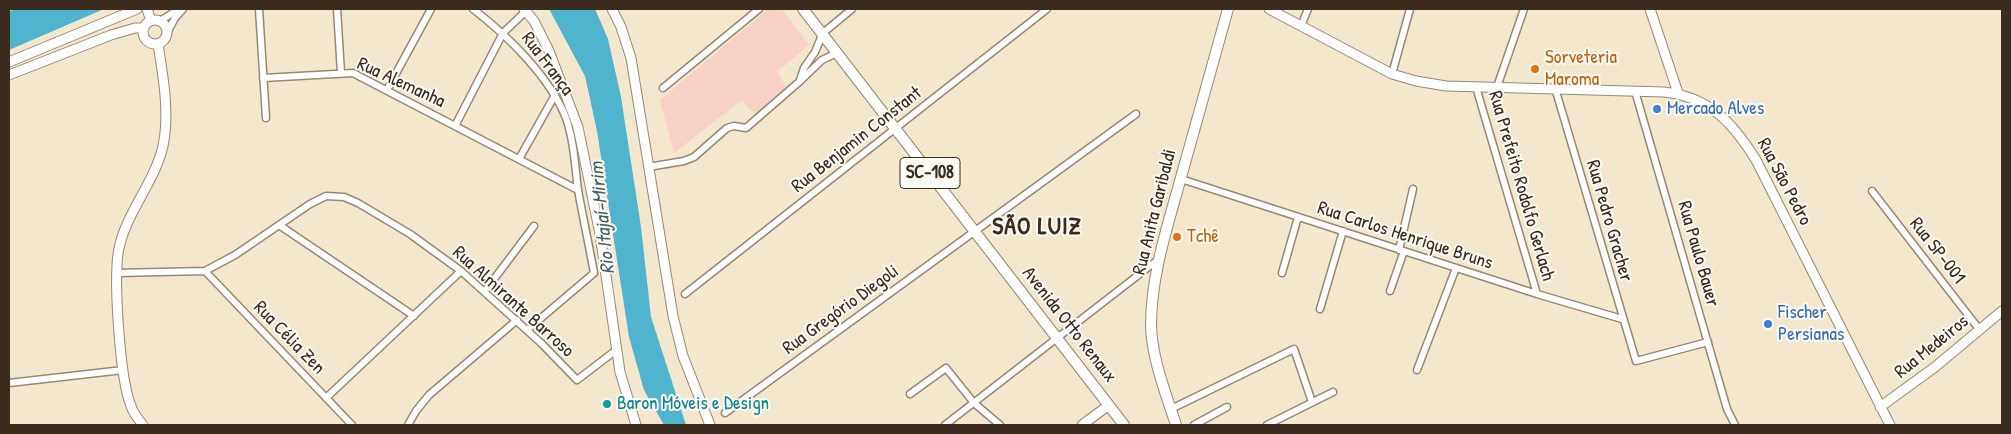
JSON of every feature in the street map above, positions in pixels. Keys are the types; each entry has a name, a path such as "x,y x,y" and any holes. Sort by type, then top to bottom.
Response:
{"main road":[{"path":"9,62 137,9"},
{"path":"612,9 621,27 631,58 672,316 683,356 710,425"},
{"name":"Avenida Otto Renaux","path":"803,9 1124,425"},
{"name":"Rua Anita Garibaldi","path":"1176,425 1158,365 1151,327 1155,285 1160,258 1228,9"},
{"name":"Rua São Pedro","path":"1269,9 1392,74 1430,84 1678,93 1701,101 1713,109 1730,124 1744,141 1766,179 1890,425"},
{"path":"1650,9 1678,93"},
{"path":"525,10 550,51 578,127 606,270 616,351 624,390 636,425"},
{"path":"152,16 165,26 167,33 164,40 158,44 151,44 145,39 144,28 152,16"},
{"path":"9,75 111,35 134,28 144,28"},
{"path":"143,425 131,407 123,370 116,273 120,243 158,163 164,136 165,109 158,44"},
{"name":"Rua Medeiros","path":"1880,407 1920,379 2002,311"},
{"path":"1082,425 1109,405"}],"street":[{"path":"152,16 179,9"},
{"path":"167,33 175,18 184,9"},
{"path":"259,9 266,118"},
{"path":"337,9 341,73"},
{"path":"387,90 431,9"},
{"name":"Rua França","path":"472,9 503,33 518,48 555,95 569,127 578,190 594,273 527,330"},
{"path":"663,88 759,9"},
{"path":"799,82 804,68 815,52 823,33 852,9"},
{"name":"Rua Benjamin Constant","path":"685,294 1047,9"},
{"path":"1301,26 1308,9"},
{"path":"1392,74 1410,9"},
{"path":"1497,87 1524,9"},
{"path":"455,126 503,33 525,10"},
{"path":"648,167 684,161 694,157 727,128 734,126 746,128 822,60 837,53"},
{"name":"Rua Alemanha","path":"263,78 353,73 578,190"},
{"name":"Rua Prefeito Rodolfo Gerlach","path":"1476,87 1537,294"},
{"name":"Rua Pedro Gracher","path":"1554,88 1636,362 1708,342"},
{"name":"Rua Paulo Bauer","path":"1635,90 1727,409 1735,425"},
{"path":"519,159 555,95"},
{"name":"Rua Gregório Diegoli","path":"725,413 1136,114"},
{"name":"Rua Carlos Henrique Bruns","path":"1181,179 1537,294 1622,319"},
{"path":"1390,291 1401,250 1412,188"},
{"name":"Rua SP-001","path":"1872,191 1979,329"},
{"name":"Rua Almirante Barroso","path":"116,273 205,271 235,255 320,199 332,195 344,197 358,203 410,234 461,272 517,320 577,380 616,351"},
{"path":"1282,274 1298,217"},
{"path":"279,225 414,316"},
{"path":"485,291 534,226"},
{"path":"1320,310 1343,232"},
{"path":"945,425 1160,258"},
{"path":"1417,370 1456,268"},
{"name":"Rua Célia Zen","path":"205,271 352,425"},
{"path":"326,398 461,272"},
{"path":"408,425 416,411 430,395 517,320"},
{"path":"1171,409 1294,349 1312,402"},
{"path":"910,394 946,368 974,402 1000,425"},
{"path":"9,383 123,370"},
{"path":"1267,425 1333,392"},
{"path":"1194,425 1227,407"}],"shaded area":[{"path":"768,9 782,9 809,45 777,72 787,88 756,115 742,100 674,153 660,100"}],"water":[{"path":"20,9 104,9 9,50 9,11"},
{"path":"549,9 595,9 608,39 621,97 641,227 651,317 686,425 664,425 644,390 629,337 597,131 585,76"}],"place":[{"name":"Sorveteria Maroma","path":"1535,69"},
{"name":"Mercado Alves","path":"1657,109"},
{"name":"Tchê","path":"1177,237"},
{"name":"Fischer Persianas","path":"1768,324"},
{"name":"Baron Móveis e Design","path":"607,404"}],"district":[{"name":"SÃO LUIZ","path":"1037,228"}],"water label":[{"name":"Rio Itajaí-Mirim","path":"603,218"}]}
